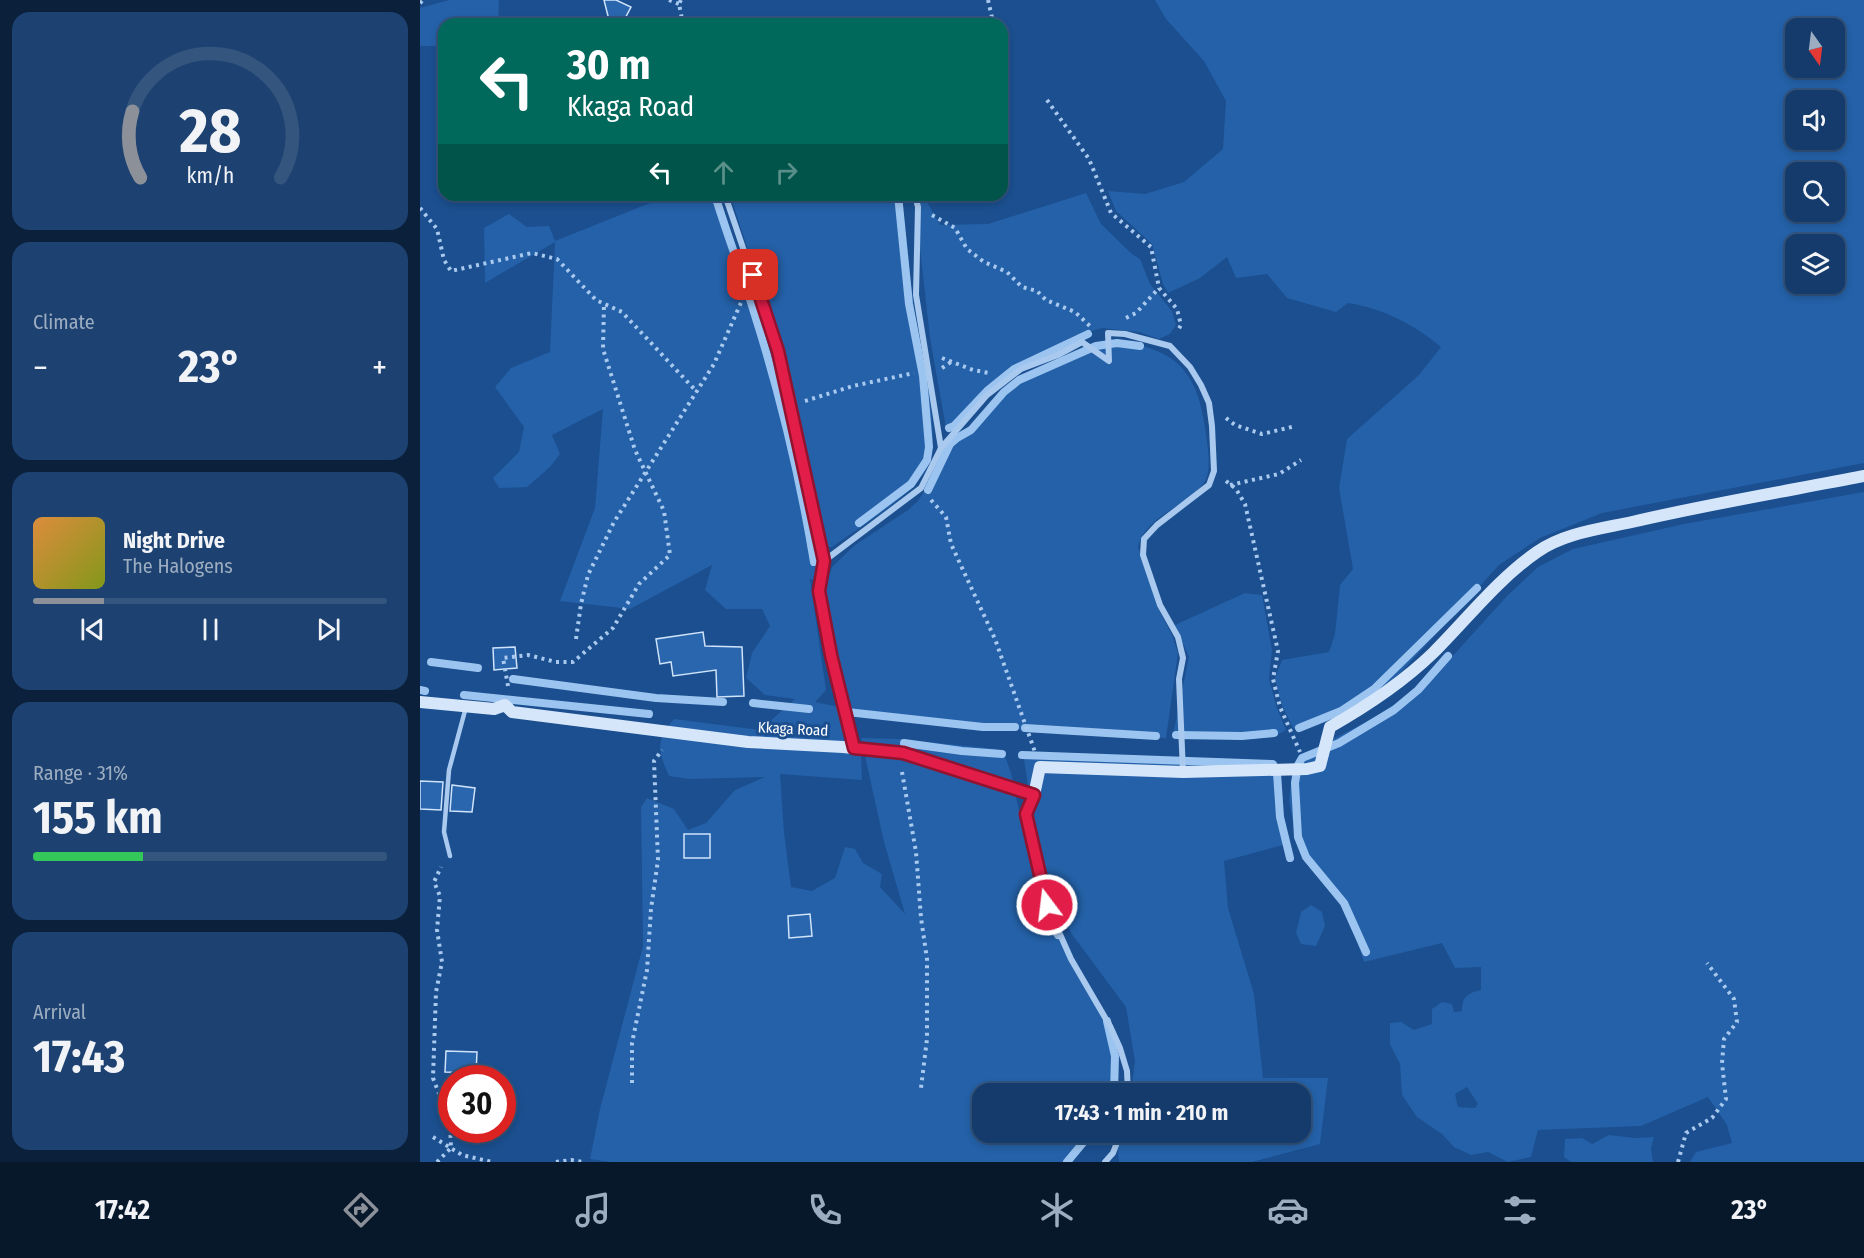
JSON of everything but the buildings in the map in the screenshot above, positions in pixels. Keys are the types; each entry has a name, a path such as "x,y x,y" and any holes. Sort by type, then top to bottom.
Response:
{"street":[{"path":"727,201 778,351 824,561 819,591 831,655 854,748"},
{"path":"916,201 916,295 941,448"},
{"path":"1109,361 1108,333 1125,334 1170,346 1190,367 1209,403 1214,471 1209,485 1157,525 1144,539 1143,555 1160,605 1178,637 1183,658 1179,679 1183,772"},
{"path":"824,561 921,488 941,448 987,395 1021,369 1058,355 1082,342 1109,361"},
{"path":"1128,1083 1127,1071 1120,1048 1071,958 1047,905 1026,814 1034,795 1040,767 1183,772 1307,769 1320,766 1330,727 1405,678 1432,654 1502,581 1550,544 1579,534 1679,511 1864,476"},
{"name":"Kkaga Road","path":"420,702 494,709 505,705 512,712 748,742 903,753 1034,795"},
{"path":"1106,1162 1113,1154 1117,1143"}],"lane":[{"path":"450,856 444,832 449,770 466,707"}],"path":[{"path":"669,0 680,2 682,18"},
{"path":"988,0 992,18"},
{"path":"1047,100 1089,159 1111,213 1151,247 1159,288 1177,309 1181,325 1170,346"},
{"path":"902,201 918,207 955,228 967,249 984,262 1007,272 1022,287 1037,291 1046,300 1075,312 1098,332 1109,361"},
{"path":"420,208 437,229 444,260 451,271 532,253 558,259 596,300 622,312 697,392"},
{"path":"576,639 588,575 614,522 714,364 753,275"},
{"path":"1108,333 1117,322 1136,314 1159,288"},
{"path":"512,712 503,658 528,655 556,662 573,662 613,628 639,584 670,555 664,511 635,450 603,348 604,303"},
{"path":"924,343 940,357 955,364 993,374 1006,380"},
{"path":"790,407 852,386 918,373"},
{"path":"1209,403 1235,425 1262,434 1296,426"},
{"path":"1230,485 1279,474 1301,460"},
{"path":"1214,471 1236,489 1245,504 1278,651 1273,679 1280,707 1307,769"},
{"path":"921,488 946,517 951,544 995,639 1040,767"},
{"path":"632,1083 632,1043 647,970 651,909 658,860 654,761 675,733"},
{"path":"903,753 901,770 916,852 927,959 927,1039 921,1088"},
{"path":"437,1162 451,1148 450,1122 433,1078 436,992 442,962 437,930 440,896 434,882 438,870 450,856"},
{"path":"1678,1162 1686,1134 1712,1118 1726,1099 1722,1063 1724,1040 1737,1022 1734,999 1707,963"},
{"path":"434,1137 462,1155 492,1162"},
{"path":"555,1162 571,1160 583,1162"}],"shaded area":[{"path":"449,0 499,0 498,18 438,18 438,46 420,46 420,8"},
{"path":"1155,0 1864,0 1864,463 1602,513 1540,538 1499,565 1394,680 1349,709 1300,731 1293,728 1281,703 1275,678 1282,660 1329,652 1335,634 1340,585 1353,569 1339,488 1347,439 1419,375 1441,347 1409,325 1386,313 1348,303 1336,312 1287,298 1267,274 1236,278 1227,257 1200,278 1168,293 1163,284 1152,244 1116,211 1108,191 1145,194 1184,182 1223,149 1226,101 1204,61 1166,19"},
{"path":"1086,193 1101,224 1140,259 1150,284 1172,311 1176,325 1170,334 1159,339 1139,332 1102,328 1074,336 1055,348 1017,364 982,391 946,428 930,338 915,201 926,201 940,225 988,224"},
{"path":"655,201 718,201 775,375 812,539 817,567 814,580 810,579 826,690 815,702 839,707 854,748 861,749 862,780 780,774 791,887 812,891 835,878 845,847 855,849 863,863 882,874 880,887 905,914 884,842 861,738 899,739 997,749 1006,759 1011,773 1036,890 1108,1019 1118,1066 1116,1083 972,1083 972,1143 1087,1143 1071,1162 610,1162 590,1159 600,1109 643,946 641,807 647,798 674,809 688,830 706,823 735,790 765,777 689,779 669,776 662,760 661,740 674,719 760,730 795,699 765,695 746,678 752,653 770,626 762,609 726,609 705,590 712,565 630,609 560,601 595,508 603,409 552,435 560,454 550,467 527,487 499,488 493,478 519,452 524,427 495,387 511,368 550,352 555,242 485,283 484,228 509,214 527,227 549,226 555,241"},
{"path":"732,201 902,201 914,309 932,414 932,454 927,468 909,490 884,511 832,547 828,547 824,539 819,508 781,350"},
{"path":"1119,341 1159,352 1173,360 1184,371 1199,399 1207,440 1208,474 1203,484 1186,500 1149,527 1138,547 1158,608 1172,635 1178,653 1166,738 997,728 845,715 840,705 827,619 825,589 832,567 855,545 918,501 937,471 946,448 952,440 973,424 997,397 1018,379 1075,351 1103,342"},
{"path":"1864,492 1864,1162 1690,1162 1696,1152 1732,1143 1727,1125 1708,1097 1641,1126 1538,1130 1531,1157 1508,1162 1488,1152 1471,1155 1454,1147 1442,1134 1417,1117 1402,1095 1400,1064 1390,1044 1390,1023 1401,1022 1414,1030 1432,1024 1432,1009 1442,1002 1452,1004 1454,1012 1462,1011 1463,1002 1467,996 1481,990 1481,967 1455,968 1442,943 1364,962 1345,908 1305,859 1294,828 1289,800 1293,767 1307,752 1370,720 1429,682 1507,596 1538,567 1573,549 1684,524","holes":["1467,1087 1478,1104 1475,1108 1458,1107 1455,1094"]},
{"path":"1245,593 1262,595 1272,650 1269,679 1286,730 1265,737 1251,738 1179,737 1174,730 1189,657 1175,625"},
{"path":"1023,753 1272,761 1278,767 1287,844 1224,861 1228,908 1254,994 1263,1078 1328,1078 1320,1144 1252,1162 1119,1162 1117,1143 1311,1143 1311,1083 1132,1083 1135,1061 1126,1007 1071,933 1051,890 1034,825"},
{"path":"1311,905 1322,912 1325,926 1316,946 1301,944 1296,933 1301,912"},
{"path":"1609,1135 1634,1138 1654,1137 1651,1148 1653,1162 1571,1162 1564,1157 1565,1139 1582,1138 1592,1144"}],"waterway":[{"path":"717,201 772,374 796,467 814,562"},
{"path":"859,523 911,484 927,460 929,447 923,376 909,304 899,201"},
{"path":"949,428 954,426 988,390 1014,369 1088,334"},
{"path":"928,490 950,444 971,430 1004,392 1019,380 1096,346 1117,343 1140,346"},
{"path":"1299,728 1341,711 1374,689 1477,588"},
{"path":"1366,952 1344,903 1306,857 1298,837 1295,783 1298,765 1302,758 1339,743 1394,710 1418,690 1448,656"},
{"path":"431,662 478,668"},
{"path":"513,679 656,698 723,702"},
{"path":"420,690 425,691"},
{"path":"464,695 649,714"},
{"path":"753,703 809,709"},
{"path":"847,712 983,727 1015,727"},
{"path":"1025,728 1156,736"},
{"path":"1176,735 1242,736 1274,733"},
{"path":"904,743 1002,754"},
{"path":"1022,755 1273,764 1277,773 1280,817 1290,858"},
{"path":"1038,892 1058,935"},
{"path":"1107,1021 1115,1056 1114,1083"},
{"path":"1067,1162 1083,1143"}],"route":[{"path":"753,275 778,351 824,561 819,591 831,655 854,748 903,753 1034,795 1026,814 1047,905"}]}
